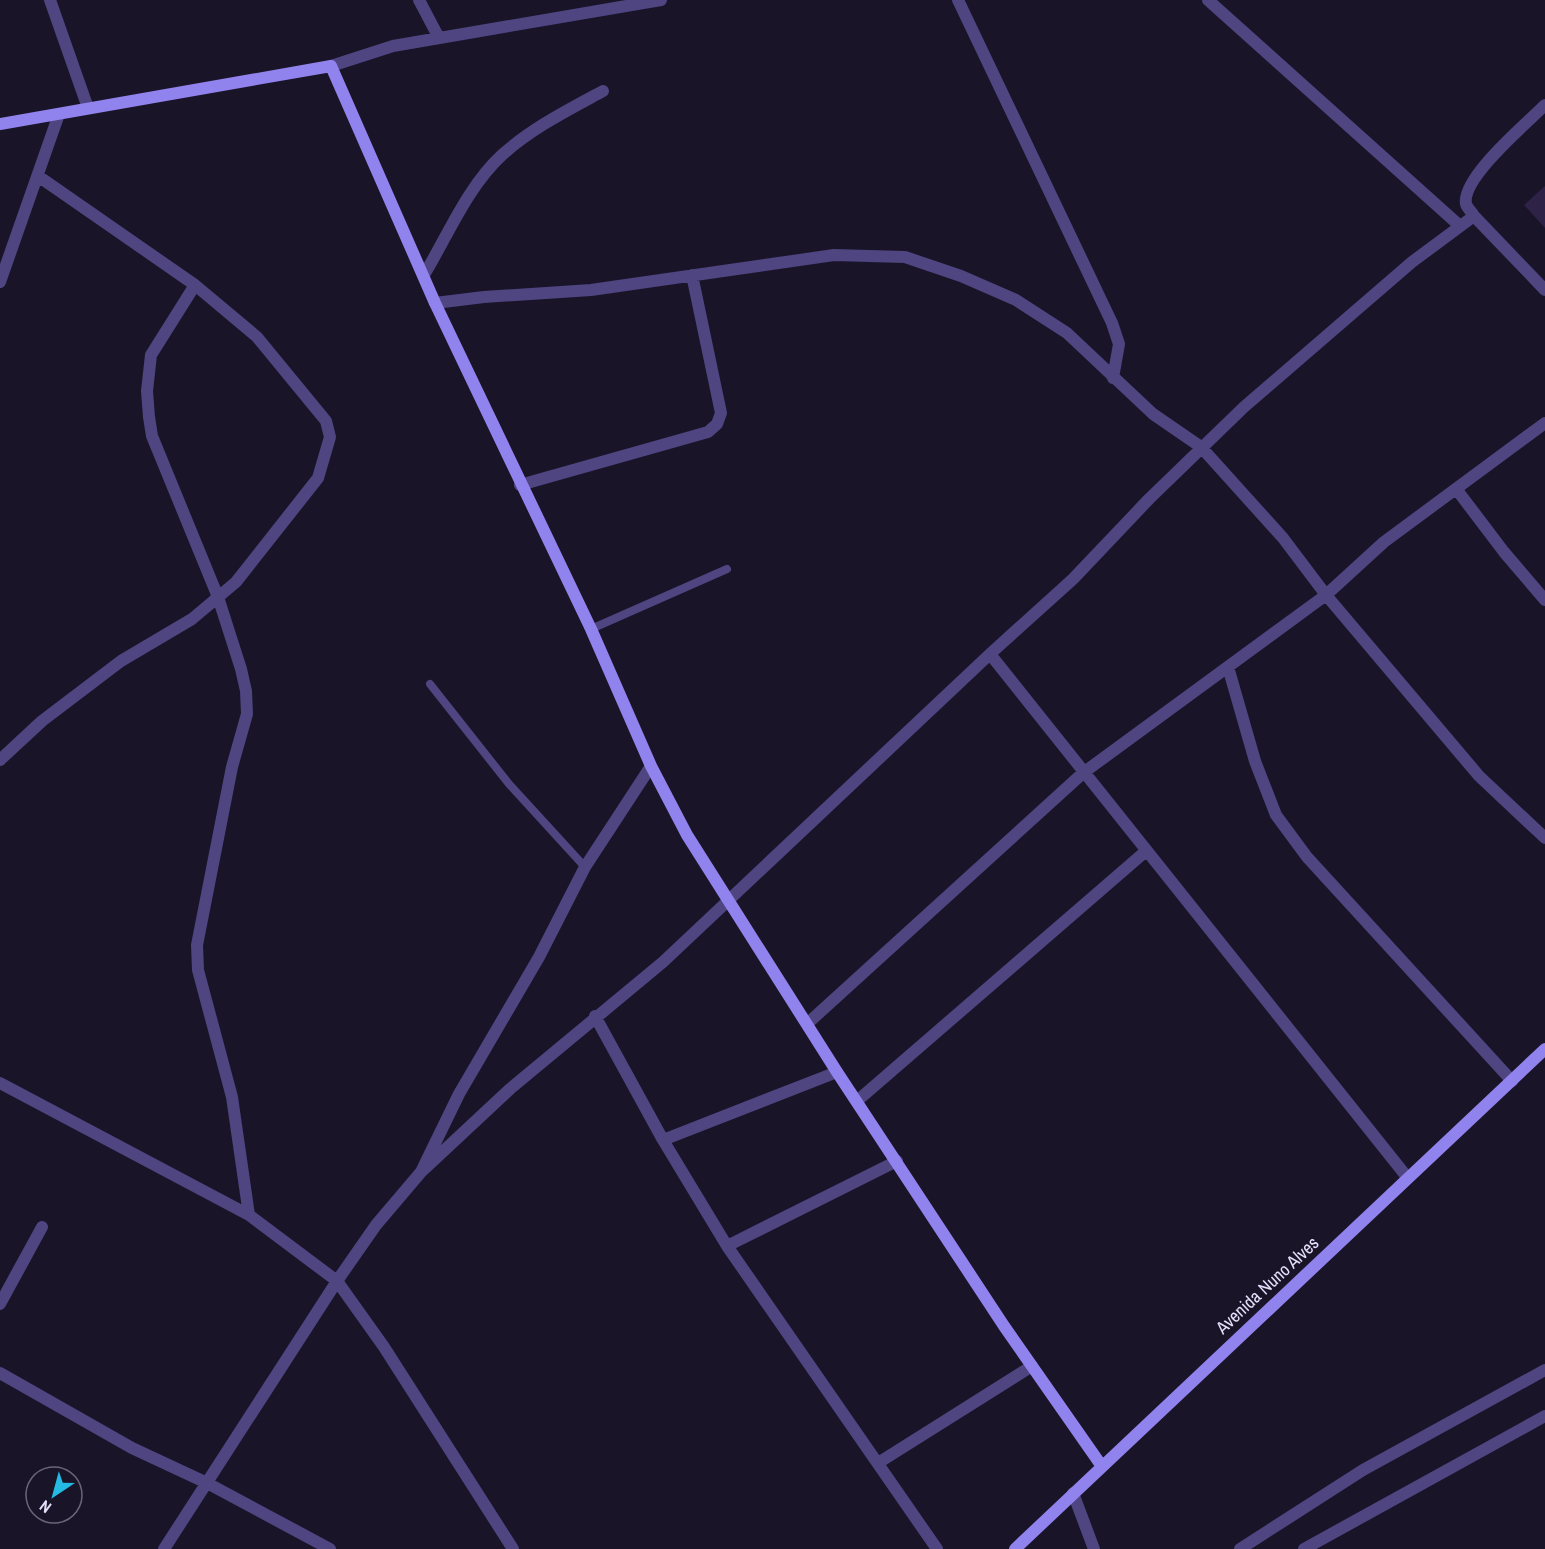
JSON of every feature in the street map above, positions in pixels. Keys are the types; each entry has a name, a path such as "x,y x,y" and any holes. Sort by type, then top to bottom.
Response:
{"street":[{"path":"50,0 88,108"},
{"path":"419,0 439,38"},
{"path":"0,124 331,66 393,46 661,0"},
{"path":"958,0 1112,323 1119,344 1113,378"},
{"path":"1208,0 1460,226"},
{"path":"331,66 435,303 520,485 591,629 651,766 687,835 837,1072 1101,1466"},
{"path":"424,275 475,187 501,156 545,123 603,91"},
{"path":"1545,105 1474,179 1467,194 1466,204 1474,216 1545,290"},
{"path":"0,282 59,114"},
{"path":"0,760 42,721 121,661 192,619 236,582 273,539 318,478 330,436 326,421 257,337 195,285 38,176"},
{"path":"164,1549 337,1281 376,1225 421,1172 510,1089 595,1016 663,962 990,654 1073,579 1202,447 1394,277 1474,216"},
{"path":"435,303 591,290 834,255 905,257 961,276 1016,300 1067,333 1153,414 1202,447 1283,538 1326,595 1479,776 1545,838"},
{"path":"520,485 708,432 717,424 721,413 692,275"},
{"path":"195,285 151,355 147,391 152,436 218,597 246,691 247,714 232,767 197,953 198,970 232,1097 249,1215"},
{"path":"808,1023 1083,773 1326,595 1384,542 1545,423"},
{"path":"1457,490 1504,552 1545,600"},
{"path":"990,654 1407,1177"},
{"path":"1228,667 1255,761 1276,815 1307,857 1512,1081"},
{"path":"421,1172 459,1094 539,957 585,867 618,812 651,766"},
{"path":"857,1101 1146,851"},
{"path":"595,1016 663,1140 727,1246 937,1549"},
{"name":"Avenida Nuno Alves","path":"1014,1549 1545,1049"},
{"path":"663,1140 837,1072"},
{"path":"0,1083 249,1215 337,1281 384,1347 513,1549"},
{"path":"727,1246 897,1161"},
{"path":"0,1304 42,1227"},
{"path":"878,1464 1032,1366"},
{"path":"1240,1549 1363,1470 1545,1370"},
{"path":"0,1372 132,1448 207,1484 330,1549"},
{"path":"1304,1549 1545,1416"},
{"path":"1073,1492 1094,1549"}],"lane":[{"path":"591,629 727,569"},
{"path":"430,684 509,784 585,867"}],"building":[{"path":"1545,186 1545,228 1524,205"}]}
